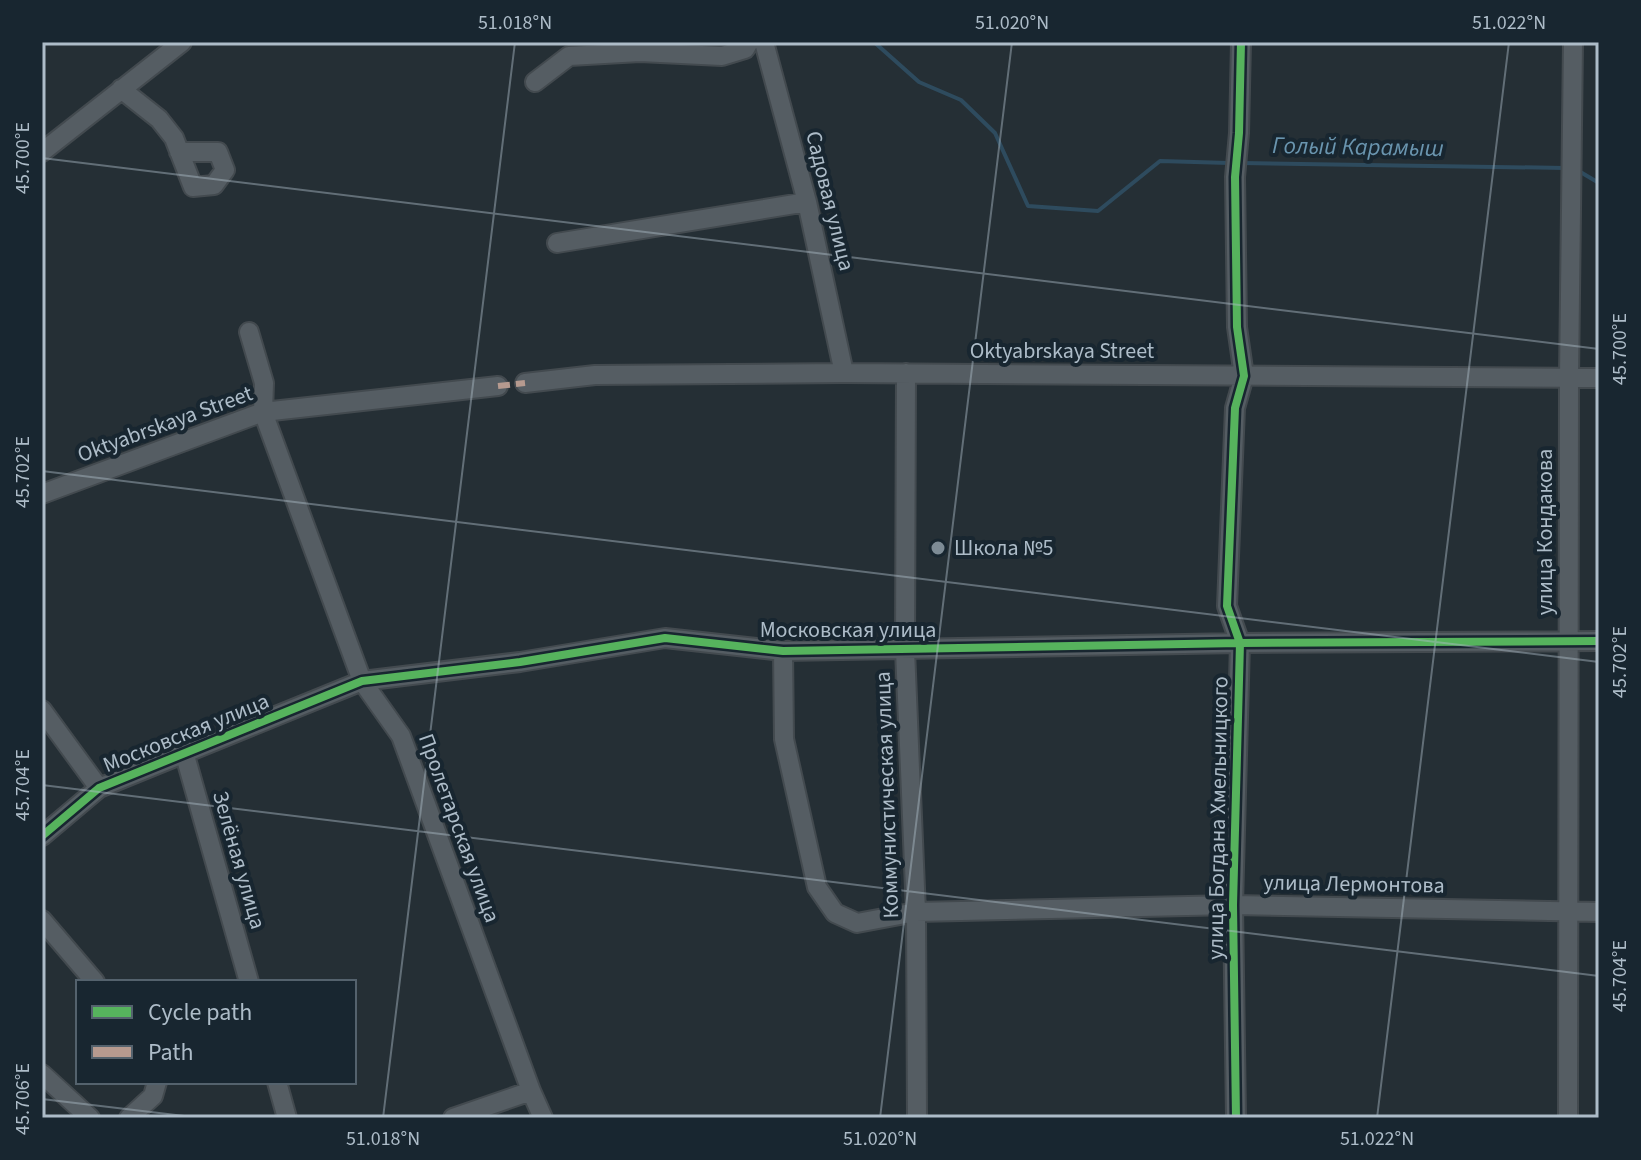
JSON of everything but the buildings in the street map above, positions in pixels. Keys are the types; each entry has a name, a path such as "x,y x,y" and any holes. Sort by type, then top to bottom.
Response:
{"street":[{"path":"42,152 168,48 182,42"},
{"path":"535,82 569,56 640,52 722,56 745,49 749,42"},
{"name":"Садовая улица","path":"764,42 807,202 844,373"},
{"name":"улица Богдана Хмельницкого","path":"1236,1118 1233,905 1240,643 1227,606 1235,408 1244,376 1237,327 1235,177 1241,42"},
{"name":"улица Кондакова","path":"1568,1118 1569,378 1573,42"},
{"path":"121,89 159,119 174,138 179,152"},
{"path":"557,243 807,202"},
{"name":"Пролетарская улица","path":"249,332 264,383 263,412 362,681 401,736 543,1118"},
{"name":"Oktyabrskaya Street","path":"525,383 595,375 844,373 1599,378"},
{"name":"Коммунистическая улица","path":"906,373 905,650 916,912 917,1118"},
{"name":"Oktyabrskaya Street","path":"42,494 263,412 498,386"},
{"name":"Московская улица","path":"42,836 99,788 362,681 520,662 665,638 783,651 1599,641"},
{"name":"улица Лермонтова","path":"783,651 784,739 817,887 835,913 857,923 916,912 1233,905 1599,912"},
{"path":"42,710 99,788"},
{"name":"Зелёная улица","path":"184,752 248,980"},
{"path":"42,920 93,980"},
{"path":"42,1074 90,1118"},
{"path":"278,1084 287,1118"},
{"path":"129,1118 155,1089"},
{"path":"149,1118 155,1089"},
{"path":"453,1118 531,1091"}],"waterway":[{"name":"Голый Карамыш","path":"874,42 919,82 961,100 995,133 1028,206 1098,211 1160,161 1229,163"},
{"name":"Голый Карамыш","path":"1242,163 1565,168"},
{"name":"Голый Карамыш","path":"1577,170 1599,183"}],"marked path":[{"path":"498,386 525,383"}],"cycle path":[{"path":"1236,1118 1233,905 1240,643 1227,606 1235,408 1244,376 1237,327 1235,177 1241,42"},
{"path":"42,836 99,788 362,681 520,662 665,638 783,651 1599,641"}],"place":[{"name":"Школа №5","path":"938,548"}]}
